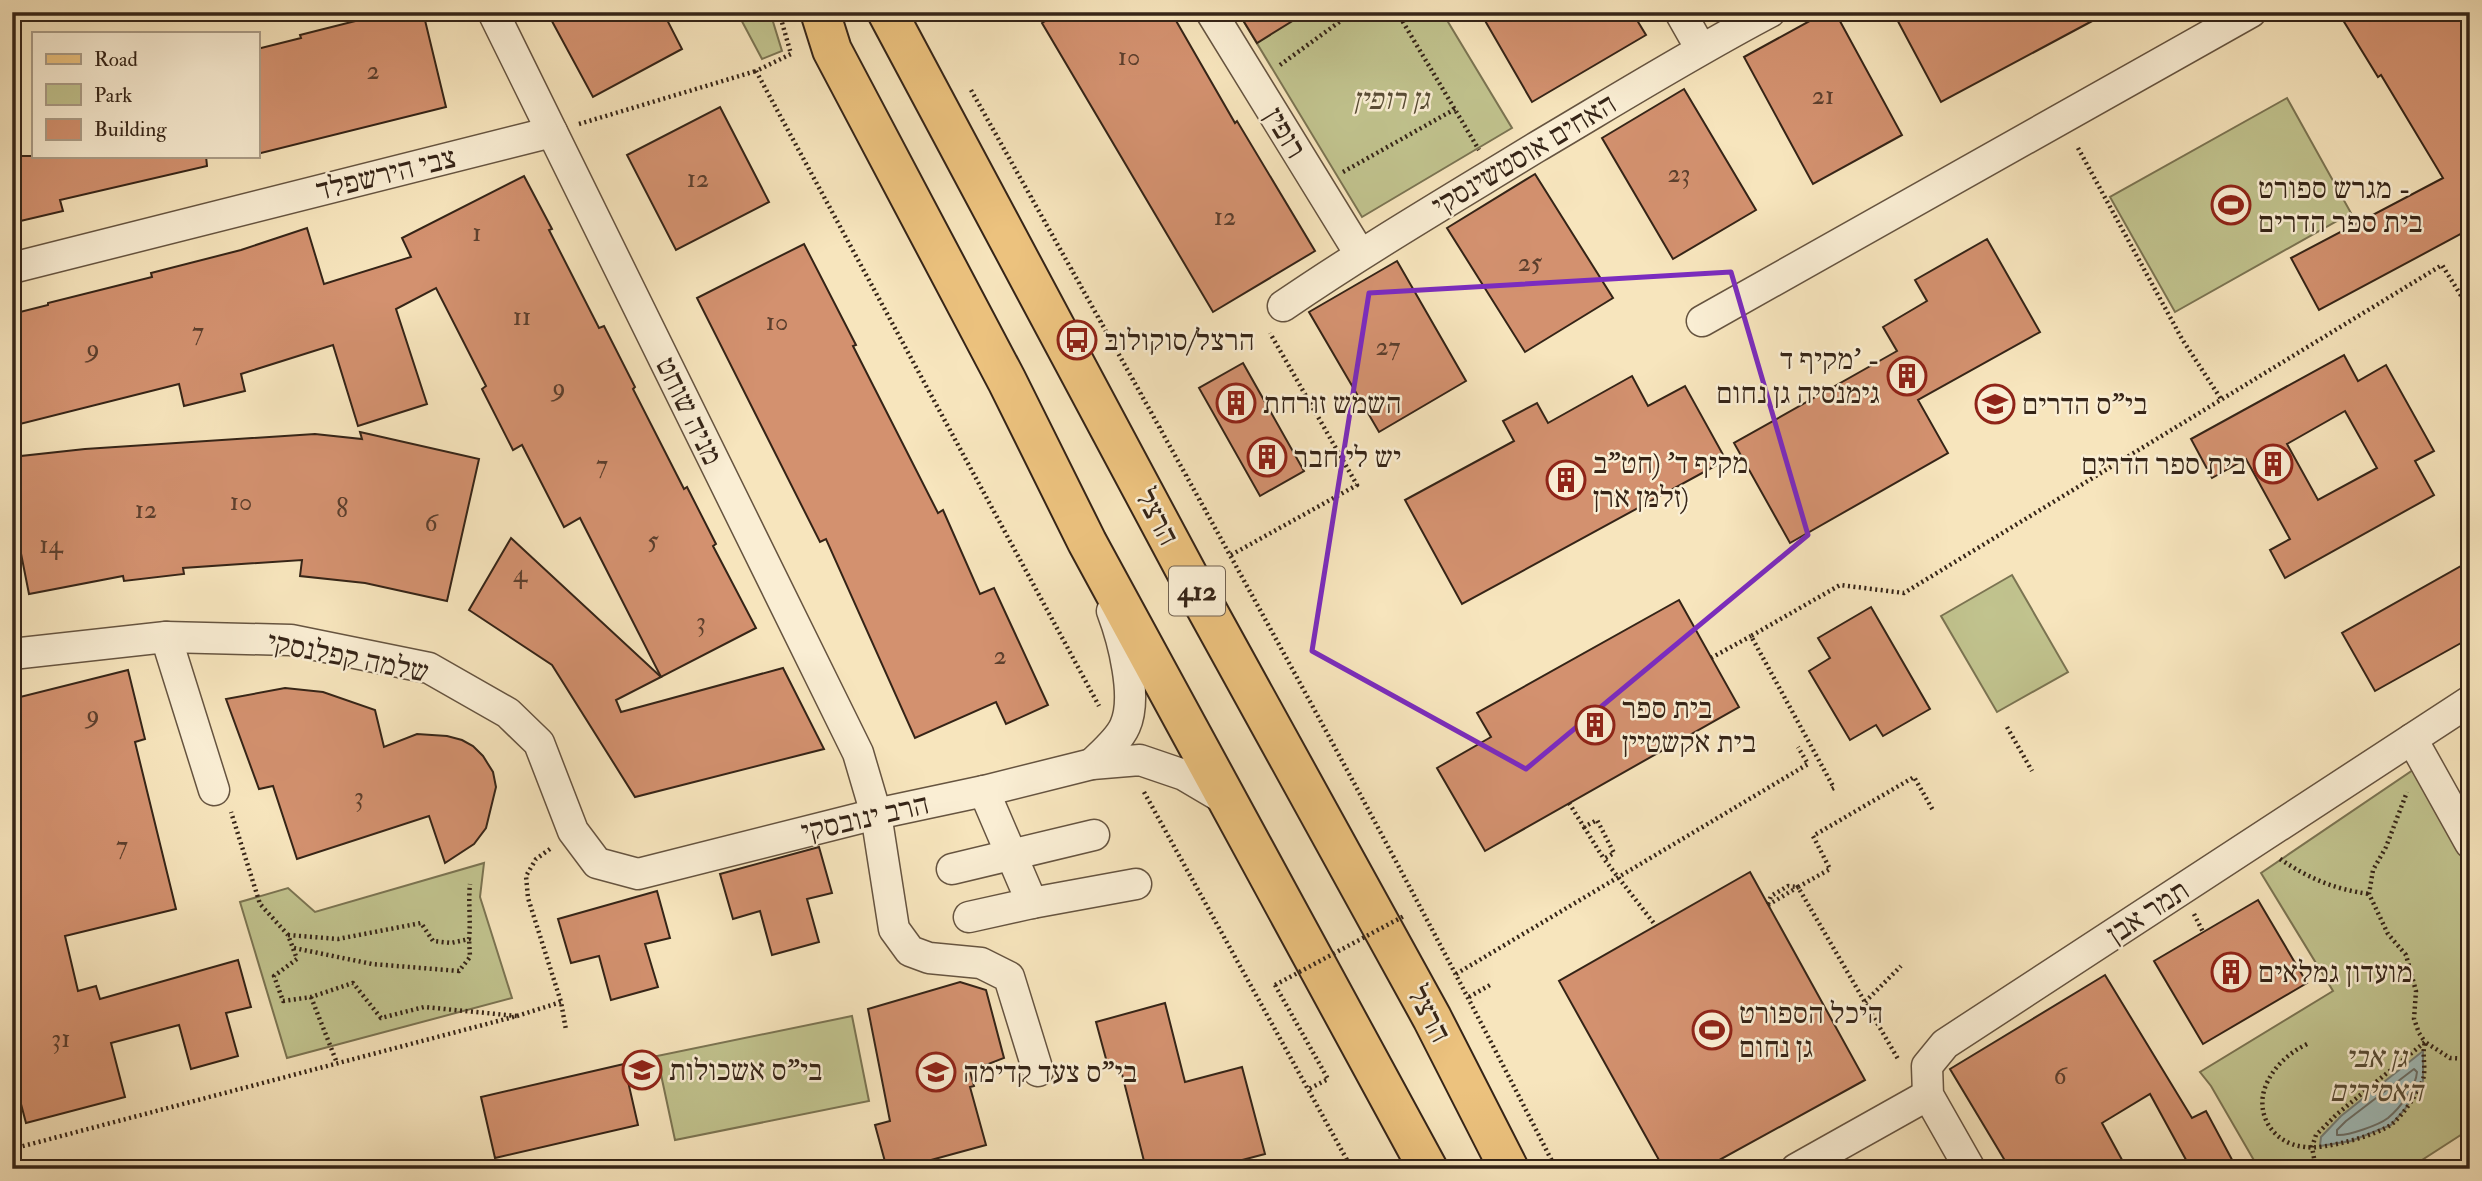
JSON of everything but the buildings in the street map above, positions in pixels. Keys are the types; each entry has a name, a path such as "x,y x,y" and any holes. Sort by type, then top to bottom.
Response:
{"main road":[{"name":"412","path":"820,12 832,50 1007,382 1087,542 1428,1169"},
{"name":"הרצל","path":"887,12 1190,579 1432,1018 1509,1169"}],"street":[{"name":"מניה שוחט","path":"493,12 858,753 876,814 894,929 910,951 929,958 981,963 1009,977 1038,1071"},
{"name":"רופין","path":"1211,12 1360,254"},
{"path":"1680,12 1701,49"},
{"name":"האחים אוסטשינסקי","path":"1283,306 1360,254 1701,49 1770,12"},
{"path":"1702,321 2251,12"},
{"name":"צבי הירשפלד","path":"12,268 552,132"},
{"path":"1087,542 1120,633 1129,677 1125,726 1092,764"},
{"path":"166,637 214,790"},
{"name":"שלמה קפלנסקי","path":"12,654 166,637 291,640 429,668 508,713 539,743 573,831 597,863 638,874"},
{"name":"תמר אבן","path":"1928,1095 1927,1066 1945,1044 2470,701"},
{"path":"2412,739 2470,843"},
{"name":"הרב ינובסקי","path":"638,874 876,814 1092,764 1140,760 1184,775 1228,801"},
{"path":"984,791 1032,903"},
{"path":"952,869 1094,835"},
{"path":"969,917 1136,884"},
{"path":"1810,1164 1928,1095 1970,1169"}],"path":[{"path":"552,132 756,71 792,54 779,12"},
{"path":"1306,46 1353,12"},
{"path":"1397,12 1493,174"},
{"path":"756,71 1096,704 1125,726"},
{"path":"968,85 1231,555 1469,997 1556,1169"},
{"path":"1355,165 1455,109"},
{"path":"2078,148 2182,339 2221,399"},
{"path":"1711,659 1840,584 1904,593 2442,265 2470,310"},
{"path":"1231,555 1357,485 1263,320 1283,306"},
{"path":"1751,636 1835,788 1832,789"},
{"path":"2007,727 2032,771"},
{"path":"2412,739 2413,770 2405,802 2373,870 2369,894 2388,934 2406,956 2416,991 2414,1018 2418,1033 2425,1042 2450,1058 2470,1059"},
{"path":"1456,974 1808,764 1798,747"},
{"path":"1140,760 1141,786 1306,1090 1352,1169"},
{"path":"1798,887 1788,886 1771,896 1768,905 1830,869 1813,836 1914,777 1934,812"},
{"path":"214,790 225,794 260,904 288,935 297,959 274,976 283,1001 311,997 353,984 381,1018 425,1007 517,1016"},
{"path":"1569,803 1604,859 1656,926"},
{"path":"1584,827 1597,820 1614,853 1604,859"},
{"path":"566,1030 561,1002 528,898 526,876 536,859 573,831"},
{"path":"2258,840 2303,873 2338,890 2369,894"},
{"path":"293,948 372,964 459,971 470,957 471,920 468,904 471,884"},
{"path":"1798,887 1895,1055 1928,1095"},
{"path":"1306,1090 1328,1079 1275,985 1404,916"},
{"path":"288,935 338,939 421,923 433,941 451,943 469,939"},
{"path":"1864,1002 1901,966"},
{"path":"1469,997 1490,985"},
{"path":"311,997 337,1063"},
{"path":"12,1149 517,1016 561,1002"},
{"path":"2316,1169 2312,1147 2316,1135 2337,1114 2425,1042"},
{"path":"2307,1044 2294,1051 2275,1069 2263,1092 2263,1106 2264,1120 2272,1131 2304,1147 2312,1147 2351,1141 2392,1125 2423,1081 2425,1042"}],"highlighted area":[{"path":"1731,272 1808,535 1526,769 1312,651 1369,293"}],"green space":[{"path":"737,12 770,12 782,51 762,59"},
{"name":"גן רופין","path":"1238,12 1442,12 1512,128 1362,217"},
{"name":"מגרש ספורט - בית ספר הדרים","path":"2287,98 2351,213 2175,312 2110,197"},
{"path":"2012,575 2068,672 1997,712 1941,616"},
{"name":"גן אבי האסירים","path":"2413,770 2470,871 2470,1129 2408,1169 2259,1169 2211,1086 2200,1072 2333,991 2261,873"},
{"path":"484,863 480,897 512,998 287,1058 240,902 288,888 315,912"},
{"path":"852,1016 869,1101 675,1140 657,1056"}],"water":[{"path":"2423,1051 2423,1081 2391,1125 2351,1141 2320,1146 2321,1137 2341,1116"}],"place":[{"name":"מגרש ספורט - בית ספר הדרים","path":"2231,205"},
{"name":"הרצל/סוקולוב","path":"1077,340"},
{"name":"מקיף ד' - גימנסיה גן נחום","path":"1907,376"},
{"name":"השמש זורחת","path":"1236,403"},
{"name":"בי\"ס הדרים","path":"1995,404"},
{"name":"יש לי חבר","path":"1267,457"},
{"name":"בית ספר הדרים","path":"2273,464"},
{"name":"מקיף ד' (חט\"ב זלמן ארן)","path":"1566,480"},
{"name":"בית ספר בית אקשטיין","path":"1595,725"},
{"name":"מועדון גמלאים","path":"2231,972"},
{"name":"היכל הספורט גן נחום","path":"1712,1030"},
{"name":"בי\"ס אשכולות","path":"642,1070"},
{"name":"בי\"ס צעד קדימה","path":"936,1072"}]}
